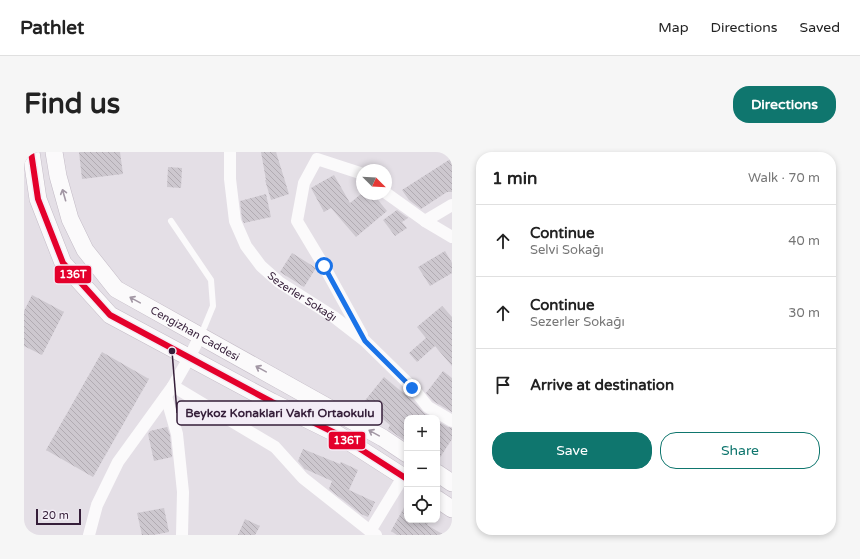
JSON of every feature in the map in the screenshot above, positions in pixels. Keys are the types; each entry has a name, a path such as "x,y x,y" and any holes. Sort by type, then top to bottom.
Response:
{"main road":[{"path":"31,152 38,199 64,263 110,314 272,402 337,434 404,477"},
{"name":"Cengizhan Caddesi","path":"54,152 58,176 70,219 85,250 116,289 377,434 404,452"},
{"path":"440,476 452,483"},
{"path":"440,501 452,509"}],"street":[{"name":"Sezerler Sokağı","path":"230,152 230,179 236,221 246,246 261,266 279,282 334,317 365,341 428,406 452,421"},
{"path":"356,171 322,156 304,183 297,221 324,266 365,341"},
{"path":"392,197 425,221 452,237"},
{"path":"425,221 452,205"},
{"path":"89,535 96,505 118,462 173,386 200,336"},
{"path":"173,386 275,446 303,478 373,533 404,480"},
{"path":"166,396 177,434 183,492 182,535"}],"lane":[{"path":"171,221 211,280 213,306 200,336"}],"building":[{"path":"79,152 120,152 123,174 82,179"},
{"path":"261,152 276,152 289,194 271,200 265,180"},
{"path":"452,158 452,192 447,192 421,209 409,200 402,190"},
{"path":"168,167 182,168 181,188 167,187"},
{"path":"334,175 350,203 356,198 356,200 378,200 387,211 356,237 331,208 324,212 311,188"},
{"path":"266,194 271,217 244,223 242,219 240,201"},
{"path":"397,210 408,218 402,222 407,228 395,236 383,220"},
{"path":"445,251 452,263 452,273 430,286 418,267"},
{"path":"292,253 316,268 304,287 280,272"},
{"path":"32,295 64,312 42,355 24,346 24,311"},
{"path":"442,306 452,317 452,366 435,346 417,362 409,353 426,338 417,327"},
{"path":"102,352 149,379 93,477 46,450"},
{"path":"443,371 452,378 452,412 433,401 426,393"},
{"path":"384,377 427,415 404,415 404,440 388,429 390,425 363,403"},
{"path":"440,423 452,428 452,439 440,457"},
{"path":"167,427 170,435 172,457 154,461 148,434 150,431"},
{"path":"303,449 340,464 341,462 358,470 349,490 375,502 368,517 361,514 329,489 332,481 305,469 298,461"},
{"path":"404,507 404,523 428,523 427,525 444,535 397,535 391,531"},
{"path":"164,508 169,532 153,535 142,535 137,513"},
{"path":"245,519 260,526 255,535 238,535"}],"transit line":[{"name":"136T","path":"31,152 38,199 63,263 110,315 272,402 337,434 404,477"}],"place":[{"name":"Beykoz Konaklari Vakfı Ortaokulu","path":"172,351"}],"route":[{"path":"324,266 365,341 412,388"}]}
